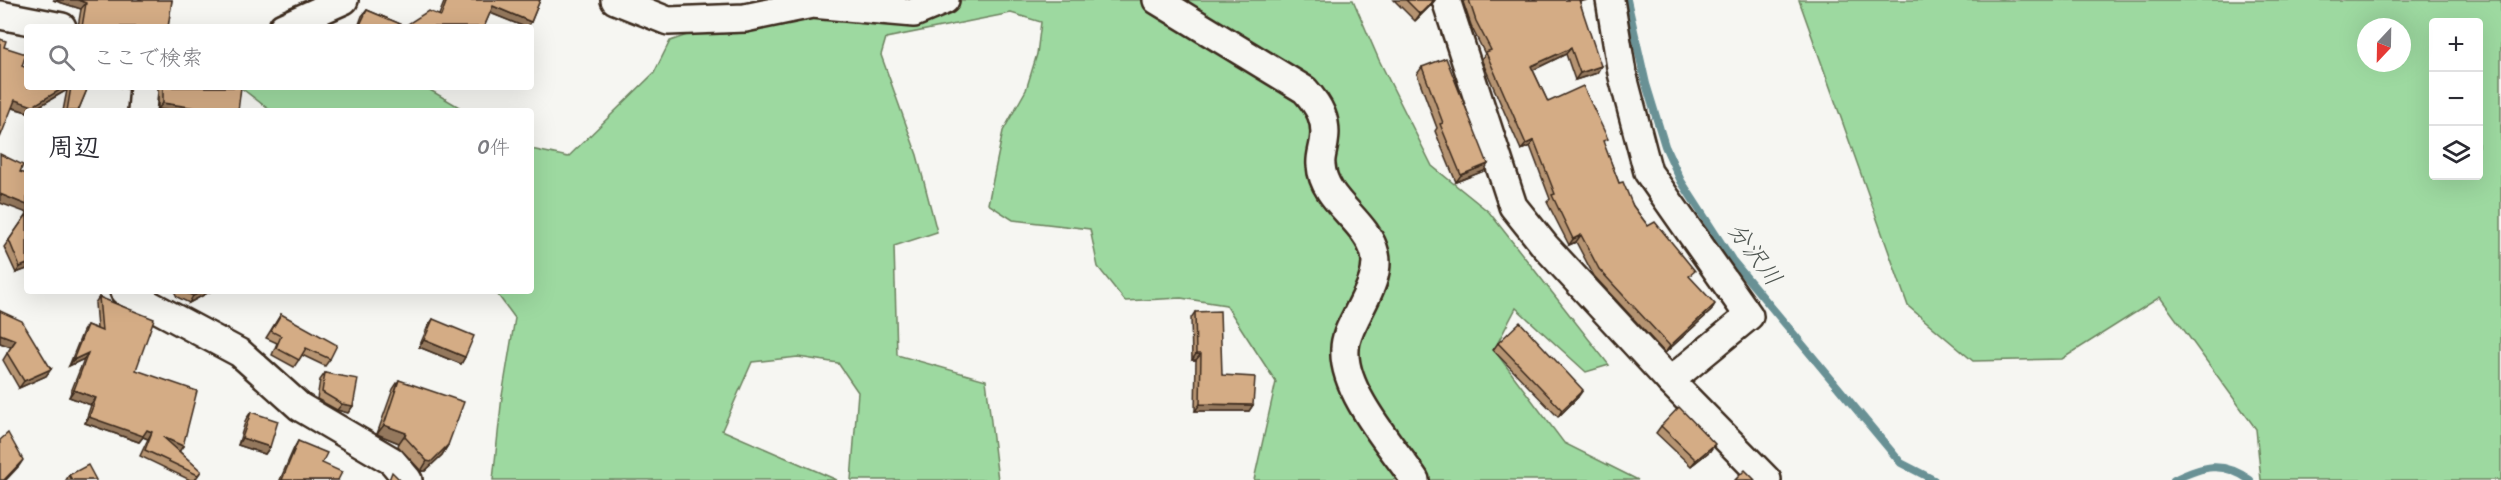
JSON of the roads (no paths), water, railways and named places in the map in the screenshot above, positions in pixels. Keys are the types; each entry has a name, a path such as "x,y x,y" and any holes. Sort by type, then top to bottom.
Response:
{"street":[{"path":"290,24 344,0"},
{"path":"615,0 668,21 745,18 812,3 914,13 945,0"},
{"path":"1157,0 1305,90 1319,106 1326,130 1320,165 1326,185 1361,228 1375,255 1372,284 1349,331 1344,349 1348,372 1357,395 1415,480"},
{"path":"1446,0 1513,206 1545,246 1670,381 1767,480"},
{"path":"1610,0 1622,73 1648,172 1749,316 1670,381"},
{"path":"0,15 46,24"},
{"path":"142,108 144,90"},
{"path":"130,294 240,353 300,407 392,461 408,480"}],"waterway":[{"name":"分沢川","path":"1627,0 1646,84 1665,146 1681,181 1732,260 1901,463 1934,480"},
{"name":"分沢川","path":"2174,480 2194,471 2212,467 2230,470 2250,480"}]}
